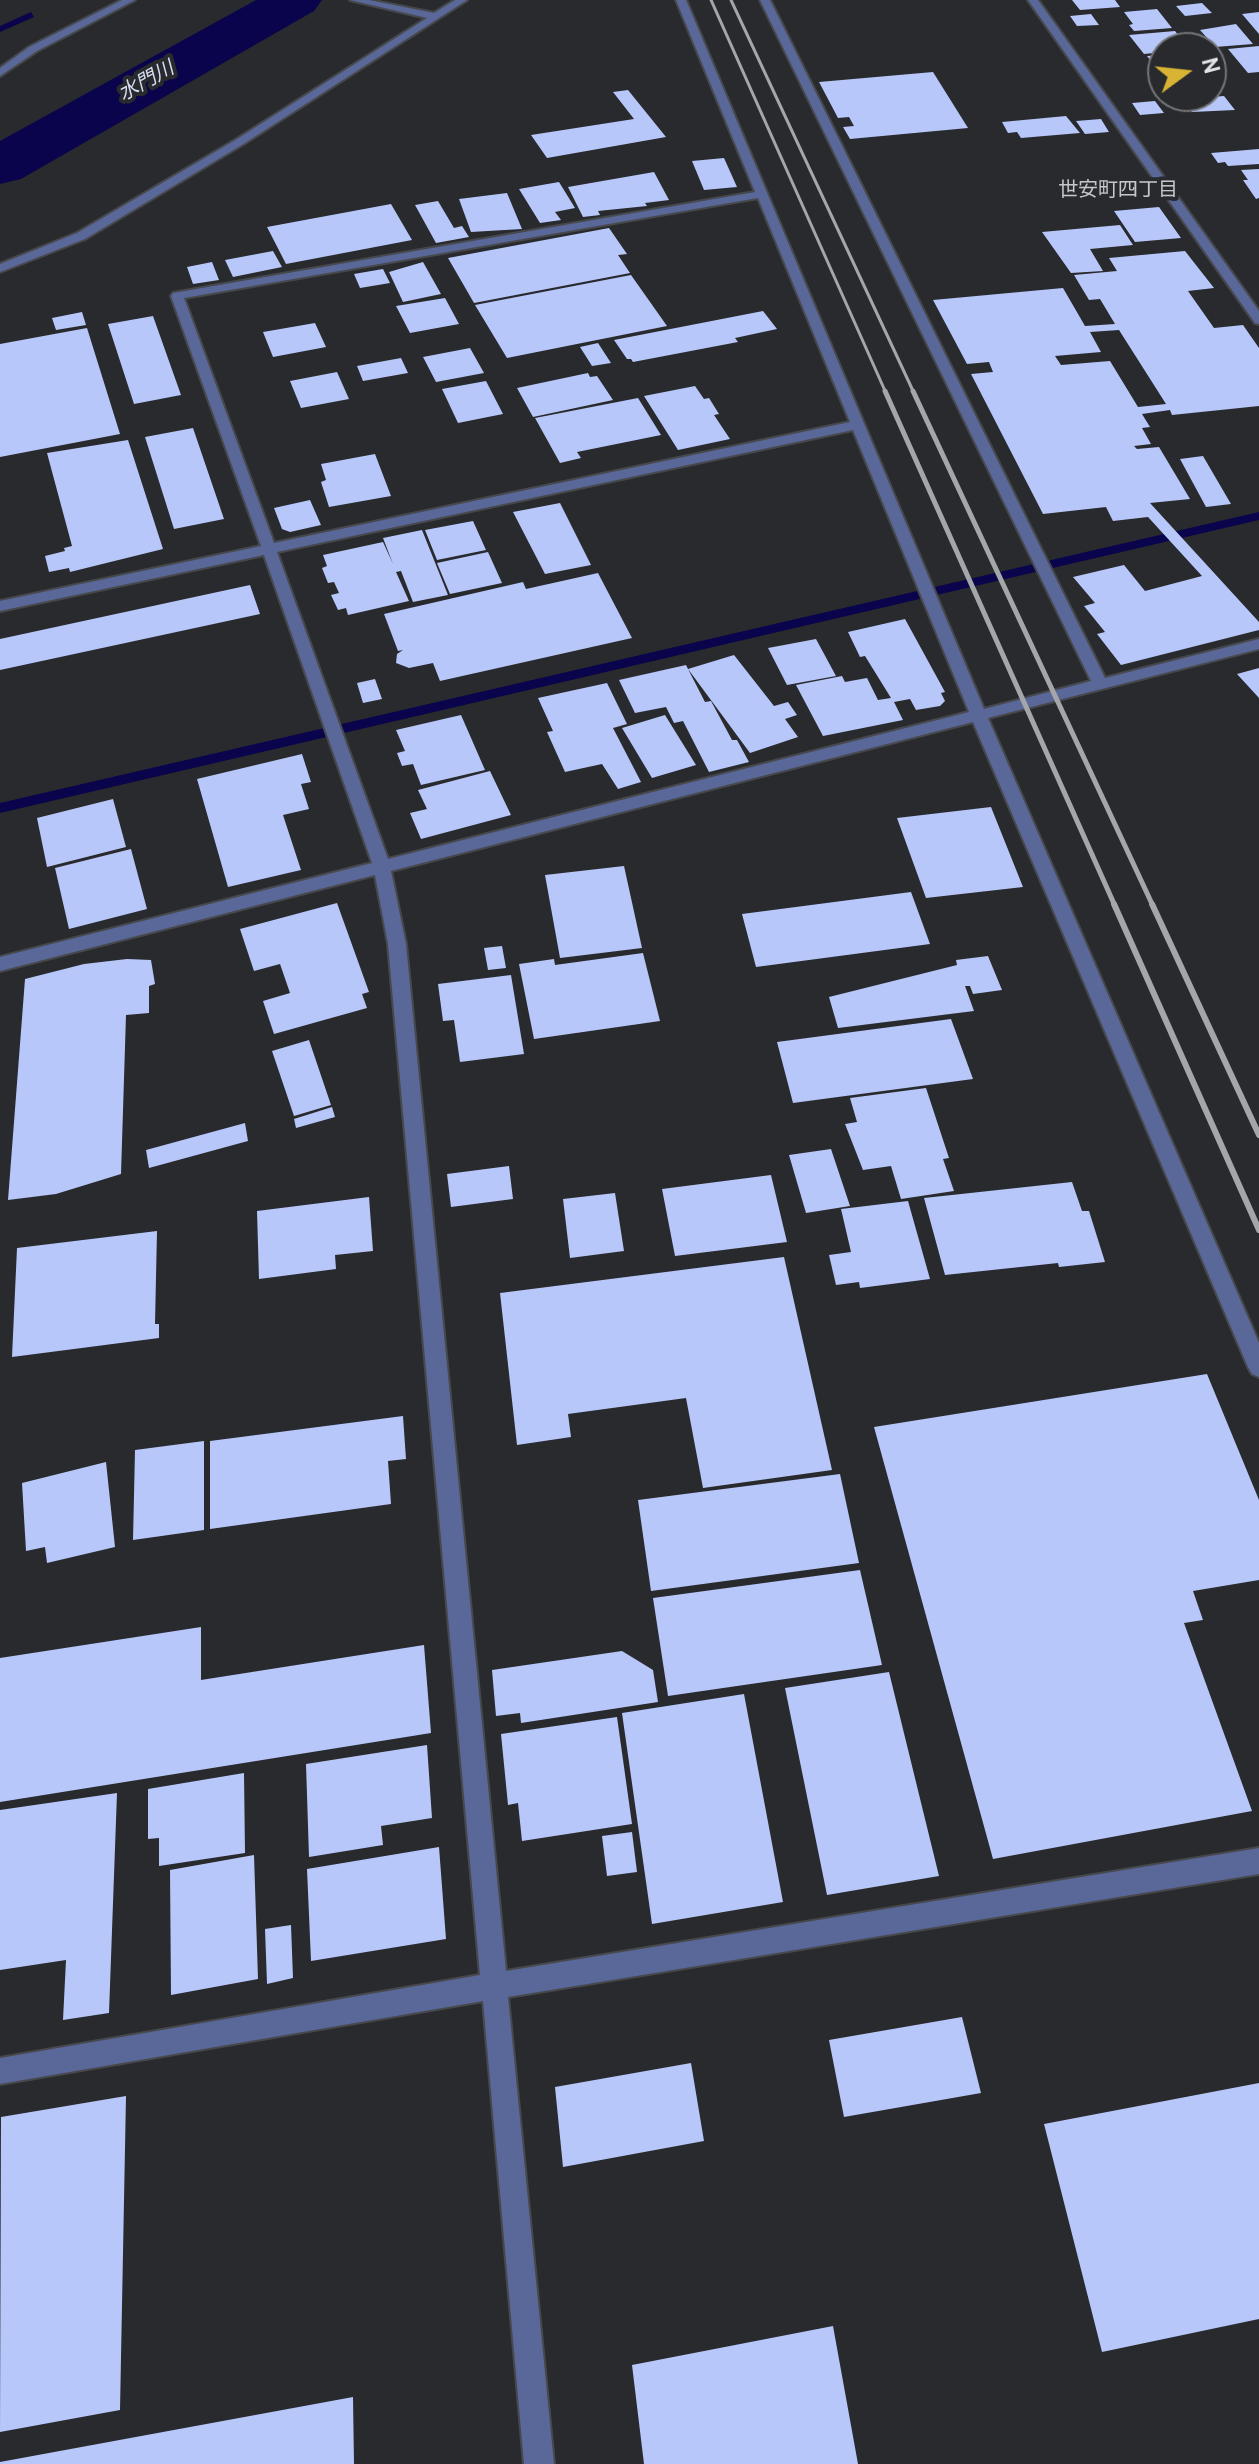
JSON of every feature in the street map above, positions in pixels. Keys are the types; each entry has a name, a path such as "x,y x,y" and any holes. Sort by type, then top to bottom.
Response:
{"street":[{"path":"0,73 33,49 130,0"},
{"path":"355,0 436,17"},
{"path":"0,268 81,236 241,141 462,0"},
{"path":"681,0 978,714 1259,1367"},
{"path":"765,0 1100,683"},
{"path":"1033,0 1259,320"},
{"path":"539,2464 397,944 382,868 177,296 762,194"},
{"path":"0,606 856,425"},
{"path":"0,964 1259,644"},
{"path":"0,2071 495,1986 1259,1861"}],"building":[{"path":"1072,0 1115,0 1120,7 1080,10"},
{"path":"1202,3 1212,13 1185,16 1176,6"},
{"path":"1157,9 1172,28 1134,31 1124,12"},
{"path":"1259,12 1259,34 1242,14"},
{"path":"1091,14 1099,25 1077,26 1070,16"},
{"path":"1236,24 1253,44 1227,46 1227,32 1200,30"},
{"path":"1147,33 1147,54 1144,54 1129,35"},
{"path":"1259,46 1259,72 1248,73 1228,49"},
{"path":"933,72 968,128 850,139 843,127 854,126 849,117 838,118 819,82"},
{"path":"628,90 666,137 547,158 531,135 634,119 613,92"},
{"path":"1227,100 1235,110 1227,110"},
{"path":"1147,102 1147,112 1164,113 1140,115 1132,103"},
{"path":"1066,116 1080,133 1021,138 1017,132 1008,133 1002,122"},
{"path":"1101,119 1109,132 1085,134 1076,121"},
{"path":"1259,149 1259,164 1228,166 1225,162 1218,163 1211,153"},
{"path":"724,158 737,187 704,190 692,161"},
{"path":"1259,169 1259,198 1256,199 1243,180 1248,180 1241,170"},
{"path":"654,172 669,200 645,203 647,206 598,211 600,215 583,217 568,187"},
{"path":"559,182 575,208 555,212 561,220 540,223 519,189"},
{"path":"507,193 522,229 471,232 459,199"},
{"path":"438,201 454,228 462,226 469,237 436,243 415,205"},
{"path":"391,204 412,240 286,264 267,227"},
{"path":"1159,207 1181,238 1135,242 1114,211"},
{"path":"1120,225 1133,245 1090,249 1103,271 1071,273 1042,232"},
{"path":"609,228 627,254 618,255 630,273 474,303 448,258"},
{"path":"273,251 282,267 233,277 225,260"},
{"path":"1185,251 1214,288 1188,291 1214,328 1243,325 1259,348 1259,406 1172,415 1170,410 1142,414 1150,427 1142,428 1151,444 1134,446 1137,449 1159,447 1190,499 1150,503 1259,622 1259,630 1121,665 1097,634 1105,632 1084,606 1095,603 1073,577 1124,565 1145,591 1202,576 1148,517 1113,521 1106,507 1043,514 971,374 993,372 989,362 967,364 933,300 1063,288 1085,326 1115,324 1100,299 1089,300 1074,275 1117,271 1109,258","holes":["1119,330 1166,404 1138,407 1110,361 1061,365 1055,356 1101,352 1090,332"]},
{"path":"212,262 219,280 193,284 187,267"},
{"path":"423,262 441,294 403,302 389,272"},
{"path":"383,269 390,283 360,288 354,274"},
{"path":"631,275 667,326 507,358 475,305"},
{"path":"445,298 459,324 410,333 396,306"},
{"path":"763,311 777,329 735,338 738,342 633,362 627,359 614,340"},
{"path":"82,312 86,325 56,330 52,318"},
{"path":"153,316 181,395 134,404 108,324"},
{"path":"315,323 326,347 273,357 263,332"},
{"path":"87,328 120,434 0,457 0,344"},
{"path":"598,343 611,363 592,366 580,347"},
{"path":"470,348 484,373 436,382 423,357"},
{"path":"401,358 408,373 363,381 357,366"},
{"path":"337,372 349,399 301,408 290,381"},
{"path":"588,373 590,377 597,376 613,400 533,417 517,388"},
{"path":"486,381 503,414 458,423 442,389"},
{"path":"695,386 704,399 709,398 719,414 714,415 730,439 678,450 644,396"},
{"path":"638,398 661,435 577,452 581,458 560,463 535,418"},
{"path":"193,428 224,519 174,529 145,437"},
{"path":"128,440 163,549 70,572 69,568 49,572 45,556 72,546 47,453"},
{"path":"375,454 391,496 329,507 321,482 326,480 321,464"},
{"path":"1203,456 1231,504 1206,507 1180,459"},
{"path":"310,500 321,525 290,532 282,529 274,508"},
{"path":"560,503 591,565 545,574 513,512"},
{"path":"473,521 486,550 437,560 425,530"},
{"path":"422,530 448,595 413,602 401,571 396,572 409,601 348,615 346,608 338,610 331,595 339,593 334,582 328,583 322,568 327,566 323,555 383,542 393,564 383,538"},
{"path":"488,552 502,583 450,594 437,563"},
{"path":"598,573 632,638 440,681 433,663 409,668 396,663 397,654 403,650 398,651 384,614 523,582 526,589"},
{"path":"250,585 260,614 0,670 0,639"},
{"path":"905,619 945,692 941,693 945,701 940,706 916,710 910,699 894,702 903,720 823,736 796,685 842,676 845,682 867,678 878,700 891,698 865,656 860,657 848,632"},
{"path":"816,639 836,676 787,685 768,648"},
{"path":"734,655 774,706 788,702 797,715 785,719 798,737 750,753 688,669"},
{"path":"686,665 705,702 711,701 732,740 737,740 749,762 709,772 683,721 674,723 666,707 635,713 619,680"},
{"path":"1259,668 1259,698 1237,674"},
{"path":"375,679 382,699 363,703 357,683"},
{"path":"607,683 627,724 613,728 641,782 618,789 602,764 565,772 547,732 553,731 538,698"},
{"path":"461,715 485,770 421,785 413,764 402,766 397,753 405,751 396,730"},
{"path":"665,715 696,765 652,778 622,728"},
{"path":"302,754 311,782 301,784 309,809 283,815 301,870 228,887 197,779"},
{"path":"490,771 511,815 421,839 410,813 427,809 418,790"},
{"path":"113,799 126,847 47,867 37,818"},
{"path":"991,807 1023,887 926,898 897,818"},
{"path":"131,849 147,909 69,929 55,868"},
{"path":"624,866 642,948 560,958 545,875"},
{"path":"911,892 930,944 756,967 742,914"},
{"path":"337,903 369,992 362,994 367,1008 274,1034 263,1001 290,993 280,964 254,971 240,929"},
{"path":"502,946 506,968 488,970 484,948"},
{"path":"643,953 660,1021 534,1039 519,964 554,959 555,965"},
{"path":"988,956 1002,990 973,994 970,986 965,986 974,1011 838,1028 829,997 957,965 956,960"},
{"path":"127,959 151,960 155,984 149,986 149,1013 126,1015 121,1174 56,1194 8,1200 25,979 84,964"},
{"path":"511,975 524,1054 460,1062 454,1020 443,1021 438,984"},
{"path":"951,1019 973,1079 793,1103 777,1042"},
{"path":"309,1040 331,1105 294,1116 272,1051"},
{"path":"926,1088 949,1158 943,1159 954,1191 901,1199 891,1166 863,1170 845,1124 857,1122 850,1098"},
{"path":"332,1107 335,1117 296,1128 294,1119"},
{"path":"245,1123 248,1141 149,1168 146,1150"},
{"path":"831,1149 850,1206 806,1213 789,1155"},
{"path":"509,1166 513,1199 451,1207 447,1174"},
{"path":"771,1175 787,1242 675,1256 662,1189"},
{"path":"1072,1182 1082,1211 1089,1211 1105,1262 1059,1267 1058,1263 945,1275 924,1198"},
{"path":"615,1193 624,1251 570,1258 563,1199"},
{"path":"369,1197 373,1251 335,1255 336,1269 259,1279 257,1211"},
{"path":"908,1201 930,1279 860,1288 859,1282 836,1285 829,1255 851,1252 841,1209"},
{"path":"157,1231 155,1324 159,1324 159,1338 12,1357 17,1248"},
{"path":"784,1257 832,1470 703,1488 686,1398 568,1414 571,1437 517,1445 500,1293"},
{"path":"1207,1374 1259,1500 1259,1580 1193,1591 1203,1620 1184,1623 1252,1811 993,1859 874,1427"},
{"path":"403,1416 406,1459 388,1461 391,1504 210,1529 210,1441"},
{"path":"204,1441 204,1530 133,1540 135,1450"},
{"path":"106,1462 115,1547 47,1563 45,1547 26,1551 22,1483"},
{"path":"840,1474 859,1563 651,1591 638,1500"},
{"path":"860,1570 882,1665 668,1696 653,1598"},
{"path":"201,1627 201,1680 424,1645 431,1733 0,1802 0,1658"},
{"path":"622,1651 653,1670 658,1702 521,1723 520,1713 496,1716 492,1670"},
{"path":"889,1672 939,1876 827,1895 785,1688"},
{"path":"744,1694 783,1902 652,1924 622,1713"},
{"path":"617,1717 632,1824 522,1841 518,1803 508,1805 501,1734"},
{"path":"427,1745 432,1818 381,1826 383,1845 309,1857 306,1764"},
{"path":"244,1773 245,1853 159,1866 159,1838 148,1839 148,1789"},
{"path":"117,1793 109,2013 63,2020 66,1960 0,1970 0,1810"},
{"path":"632,1832 637,1872 607,1876 602,1836"},
{"path":"439,1847 446,1939 311,1961 307,1869"},
{"path":"254,1855 258,1979 171,1995 170,1870"},
{"path":"291,1925 293,1978 267,1984 265,1929"},
{"path":"962,2017 981,2093 844,2117 829,2040"},
{"path":"691,2063 704,2141 563,2167 555,2087"},
{"path":"1259,2083 1259,2319 1102,2352 1044,2124"},
{"path":"126,2096 120,2410 0,2432 1,2117"},
{"path":"833,2326 858,2464 644,2464 632,2365"},
{"path":"353,2397 354,2464 0,2464 0,2462"}],"waterway":[{"name":"水門川","path":"0,166 295,0"},
{"path":"0,29 31,15"},
{"path":"0,808 1259,516"}],"railway":[{"path":"711,0 886,393"},
{"path":"731,0 914,393"},
{"path":"885,391 1115,906"},
{"path":"913,391 1153,906"},
{"path":"1114,904 1259,1230"},
{"path":"1152,904 1259,1135"}],"district":[{"name":"世安町四丁目","path":"1118,192"}]}
